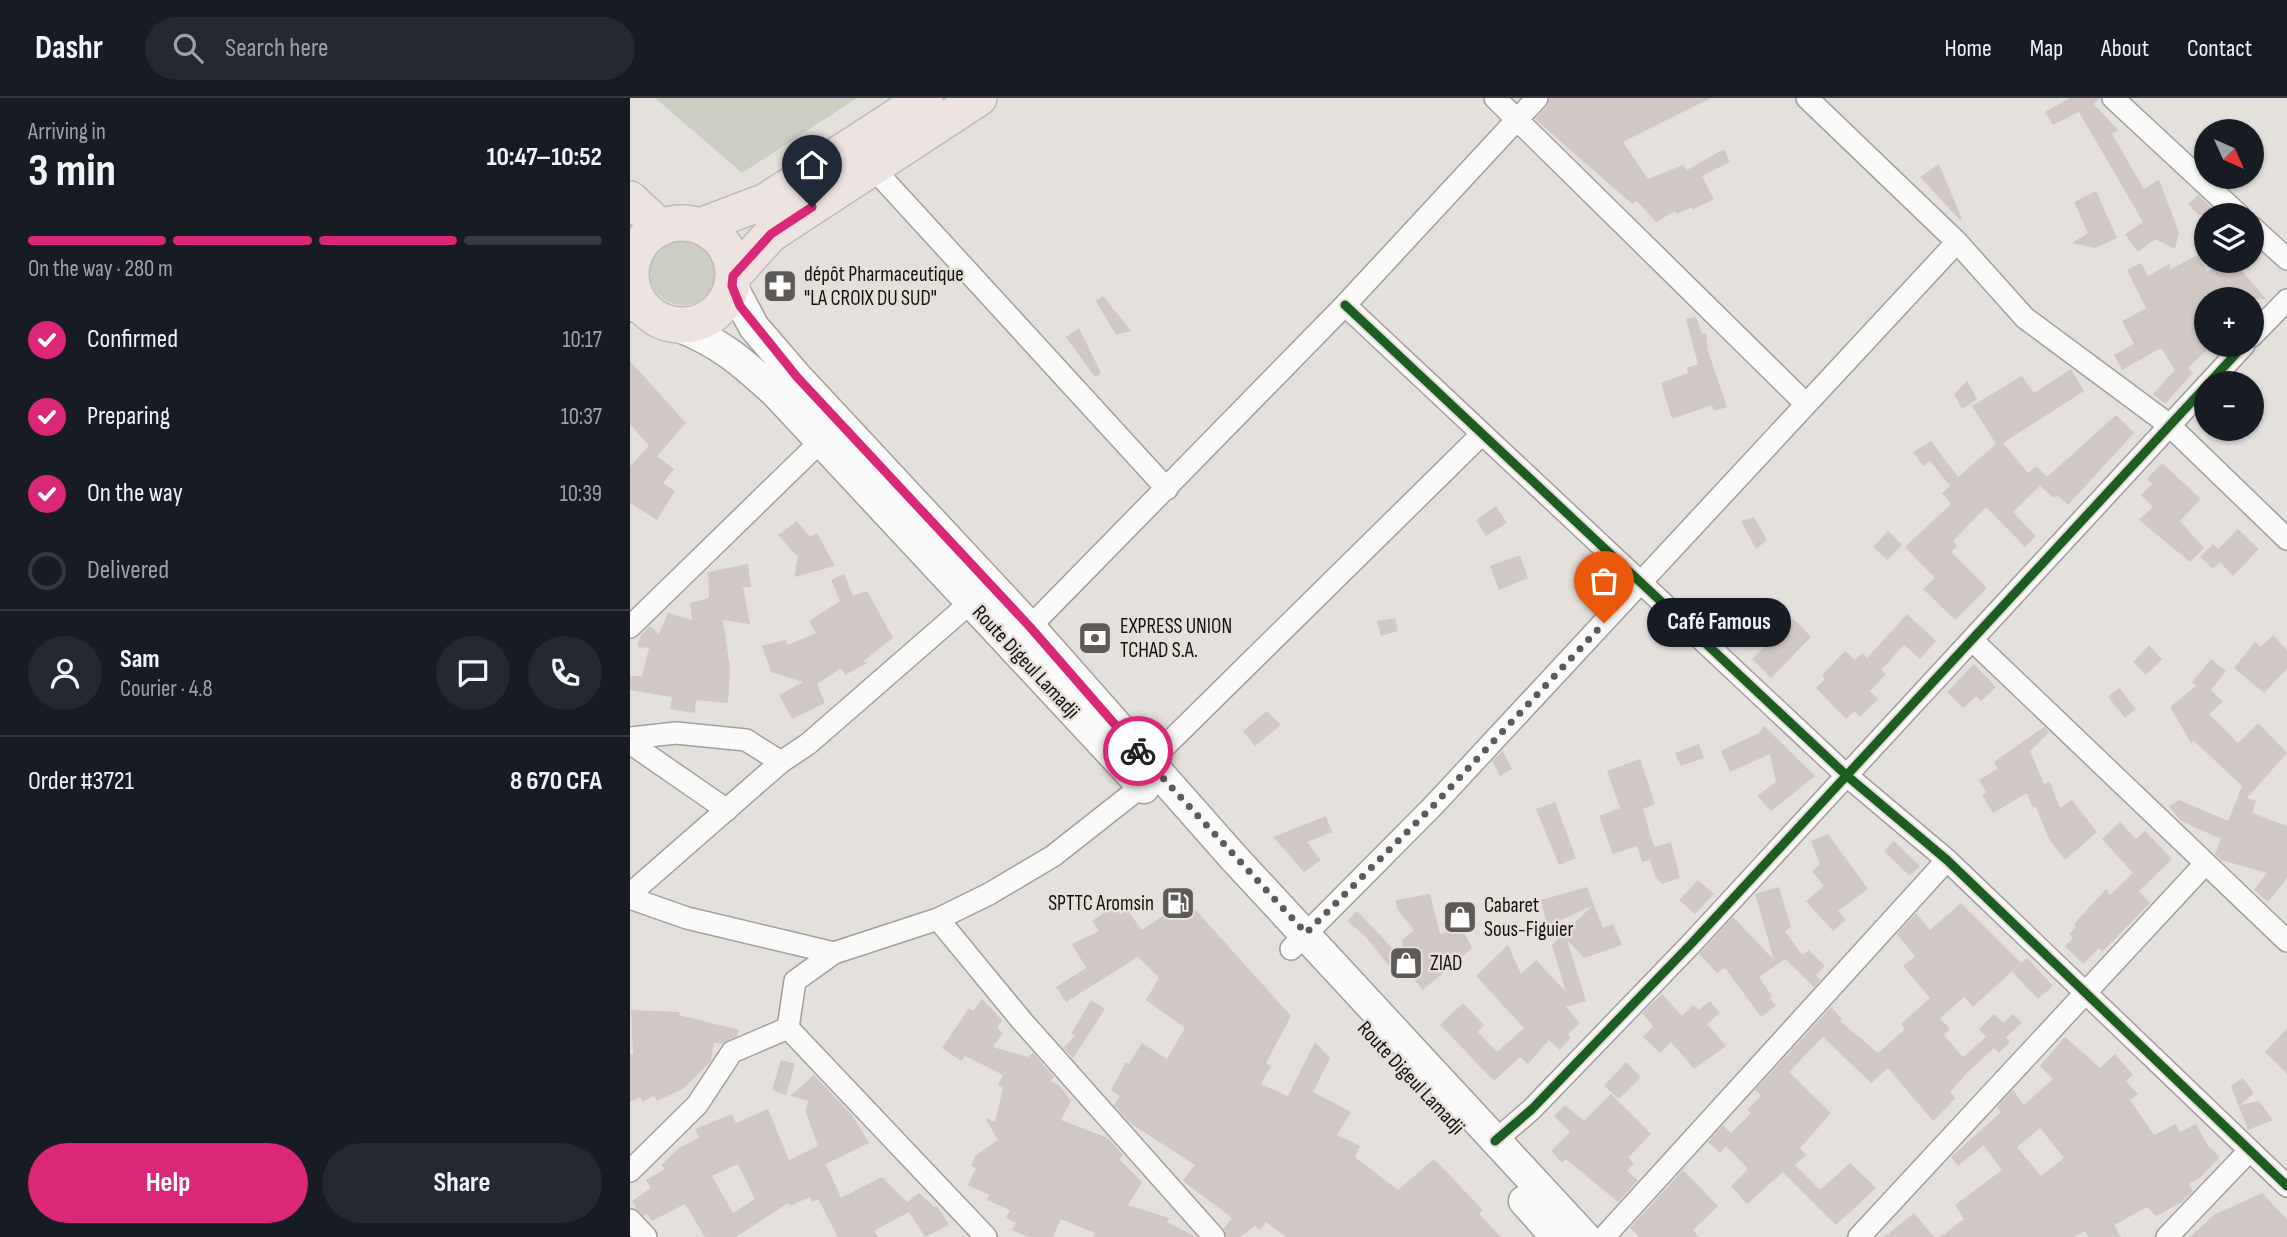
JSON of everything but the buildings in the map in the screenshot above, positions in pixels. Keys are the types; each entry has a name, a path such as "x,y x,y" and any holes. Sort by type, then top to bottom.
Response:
{"highway":[{"path":"700,226 725,246 731,260 732,281 726,299 711,315 692,324 678,326 634,305 631,268 633,247 647,237 674,224 700,226 766,201 925,98"},
{"path":"732,281 771,234 979,98"},
{"path":"630,199 661,228"}],"main road":[{"path":"732,281 740,306 775,353 1021,636"},
{"name":"Route Digeul Lamadji","path":"678,326 713,340 733,353 821,441 970,603 1021,636 1298,941 1556,1237"},
{"path":"1298,941 1495,1141 1585,1237"}],"street":[{"path":"1495,98 1806,404"},
{"path":"1021,636 1345,305 1537,98"},
{"path":"1807,98 1957,242 2025,318 2168,424 2287,539"},
{"path":"2113,98 2226,203"},
{"path":"873,168 1167,489"},
{"path":"2264,238 2287,259"},
{"path":"1298,941 1433,806 1957,242"},
{"path":"2264,324 2287,300"},
{"path":"1345,305 1846,775 1947,860 2287,1186"},
{"path":"1495,1141 1532,1109 1653,983 2232,357"},
{"path":"788,1028 795,981 834,953 938,919 989,894 1053,856 1145,775 1481,435"},
{"path":"630,627 821,441"},
{"path":"834,953 687,918 630,896 781,762 829,727 970,603"},
{"path":"1972,640 2136,796 2204,865 2287,941"},
{"path":"630,741 676,733 746,740 781,762"},
{"path":"630,741 727,810"},
{"path":"1604,1237 1947,860"},
{"path":"1859,1237 2204,865"},
{"path":"938,919 1022,1021 1214,1237"},
{"path":"630,1171 697,1105 732,1052 788,1028"},
{"path":"788,1028 986,1237"},
{"path":"2167,1237 2249,1151"},
{"path":"630,1220 646,1237"}],"shaded area":[{"path":"655,98 857,98 742,173"},
{"path":"683,237 696,240 707,247 714,258 717,271 714,284 707,295 696,302 683,305 670,302 659,295 652,284 649,271 652,258 659,247 670,240"}],"cycle path":[{"path":"1345,305 1846,775 1947,860 2287,1186"},
{"path":"1495,1141 1532,1109 1691,944 2233,357"}],"way so far":[{"path":"1138,751 1306,933 1433,806 1604,623"}],"place":[{"name":"dépôt Pharmaceutique \"LA CROIX DU SUD\"","path":"780,286"},
{"name":"Café Famous","path":"1604,623"},
{"name":"EXPRESS UNION TCHAD S.A.","path":"1095,638"},
{"name":"SPTTC Aromsin","path":"1178,903"},
{"name":"Cabaret Sous-Figuier","path":"1460,917"},
{"name":"ZIAD","path":"1406,963"}],"route":[{"path":"812,207 771,234 733,276 732,286 740,306 754,327 797,377 1030,627 1138,751"}]}
